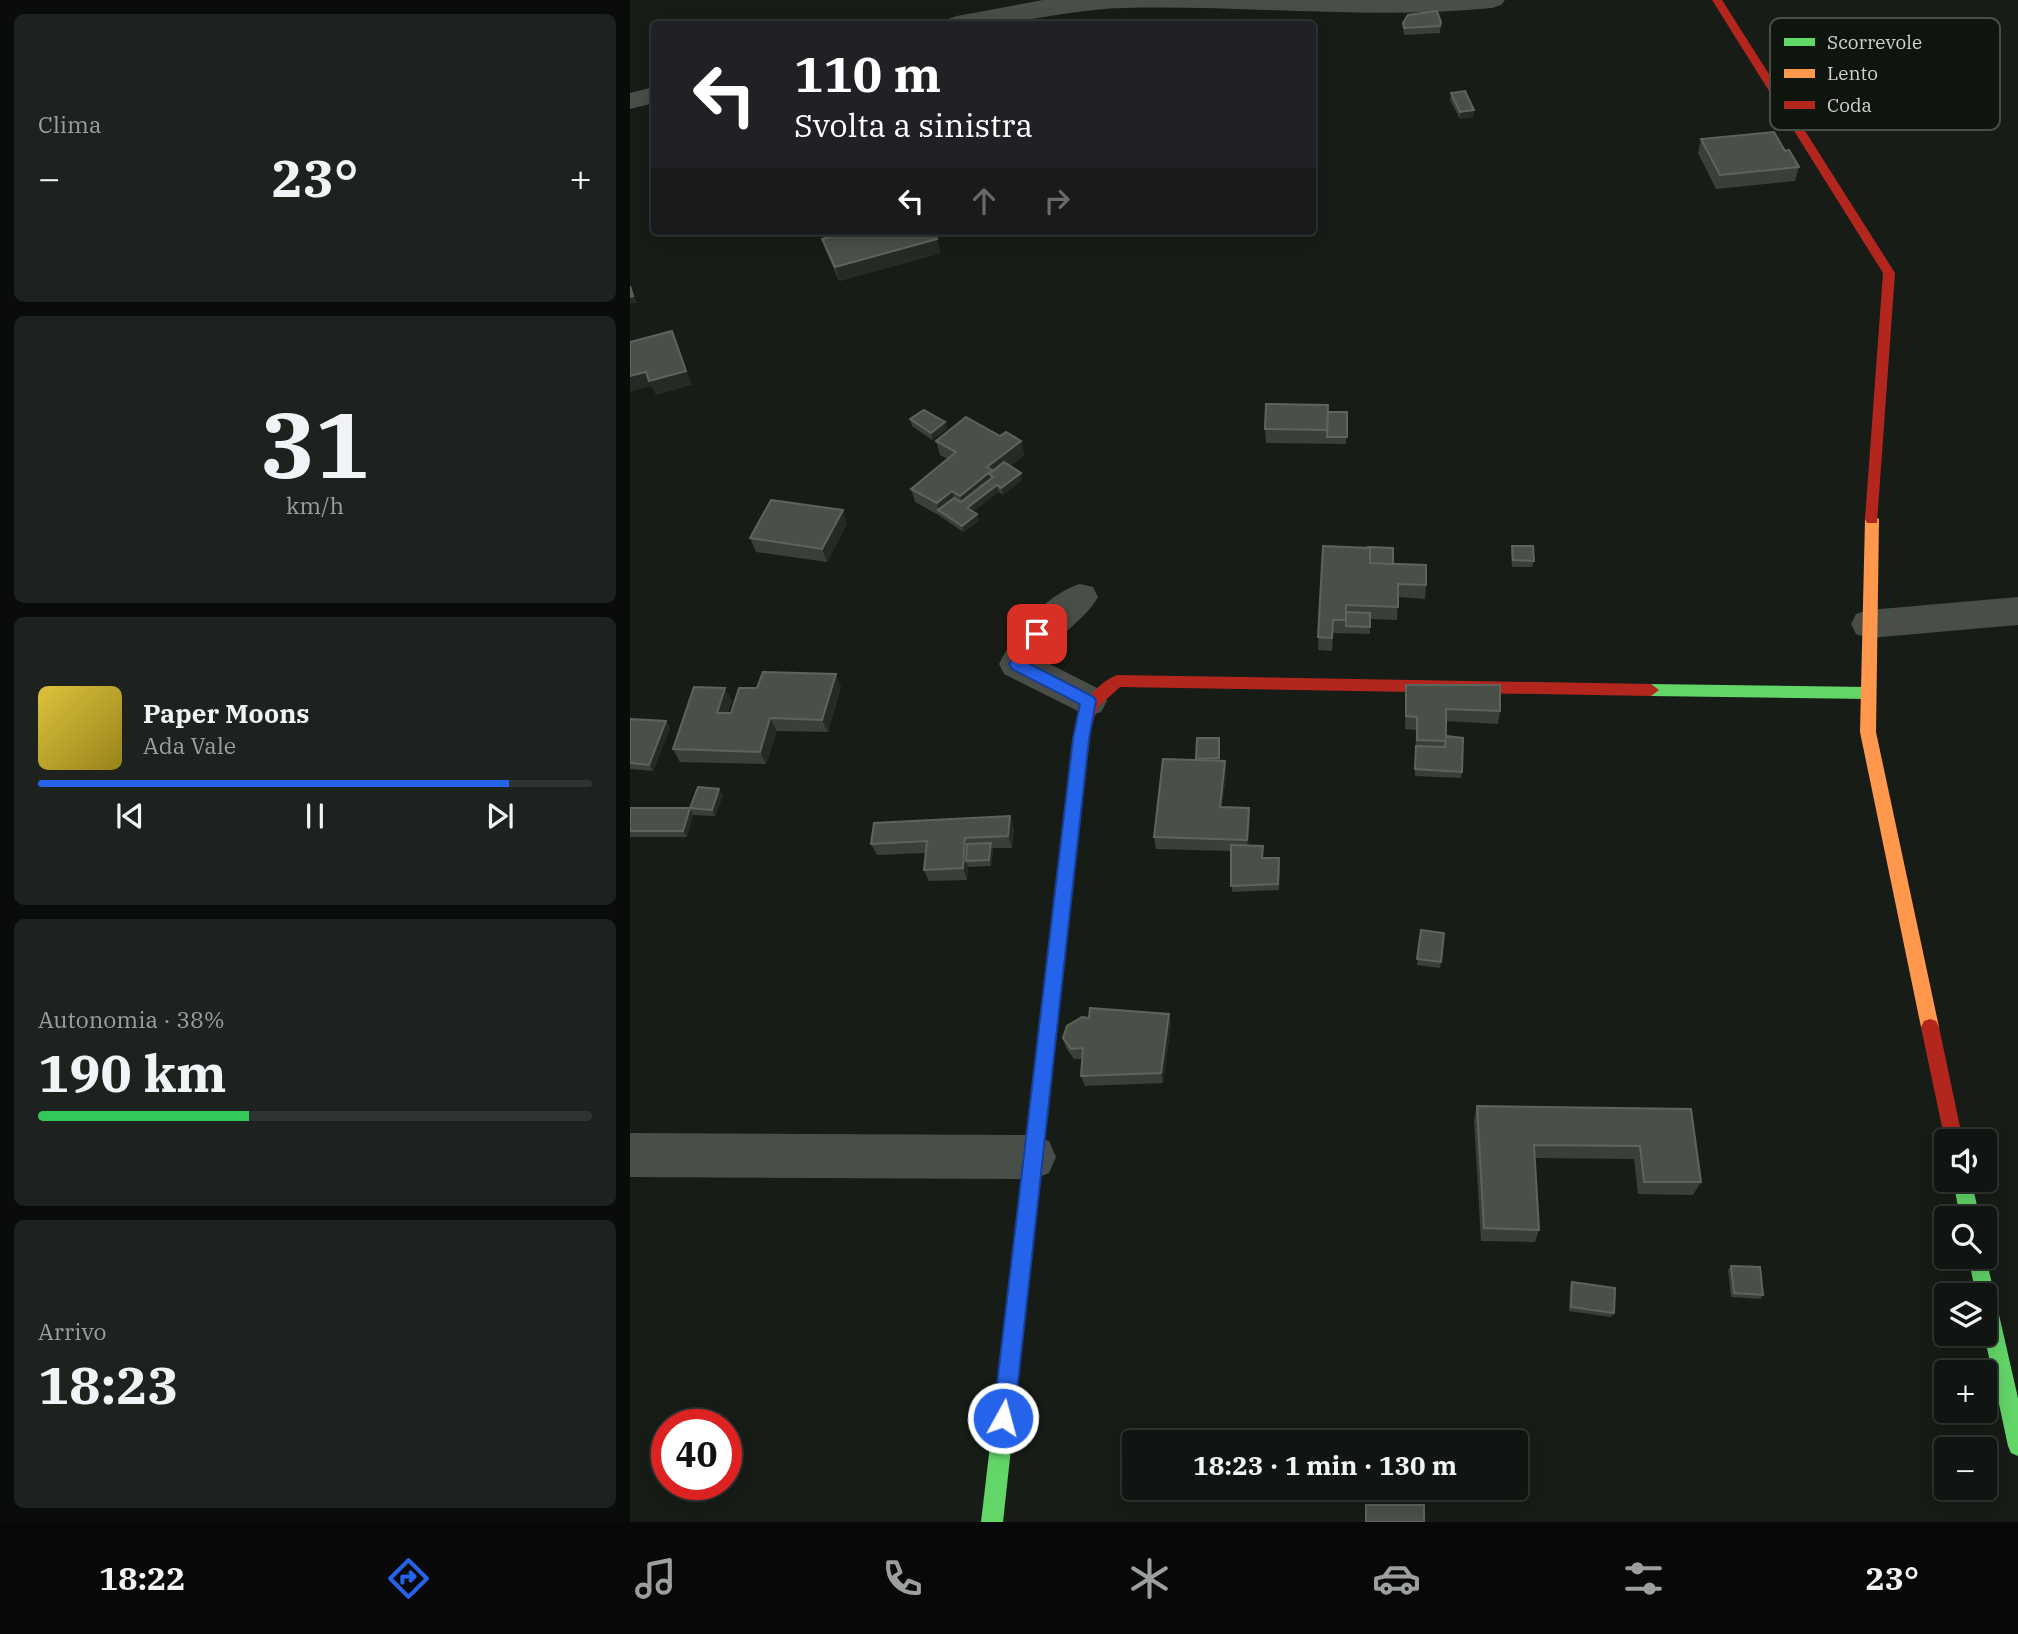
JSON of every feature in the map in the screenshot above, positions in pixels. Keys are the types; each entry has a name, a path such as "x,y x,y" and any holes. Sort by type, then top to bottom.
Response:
{"street":[{"path":"971,21 1012,12 1123,0 1389,7 1445,6 1492,0"},
{"path":"1717,0 1770,84"},
{"path":"630,101 651,96"},
{"path":"1799,130 1889,273 1870,550 1868,732 1951,1129"},
{"path":"1080,597 1037,634 1017,664 1088,701"},
{"path":"1869,624 2018,611"},
{"path":"992,1522 1081,739 1088,701 1101,689 1117,681 1868,693"},
{"path":"630,1155 1033,1157"},
{"path":"1981,1269 2018,1446"}],"building":[{"path":"1437,11 1440,26 1404,28 1403,23 1408,15"},
{"path":"1465,91 1474,110 1460,112 1451,93"},
{"path":"1774,132 1799,167 1720,175 1701,139"},
{"path":"837,235 935,235 937,239 835,267 822,239"},
{"path":"672,331 686,371 649,381 646,372 630,376 630,342"},
{"path":"1266,404 1328,405 1327,430 1265,429"},
{"path":"924,410 945,422 931,433 910,419"},
{"path":"1328,412 1347,412 1347,437 1327,437"},
{"path":"966,417 1000,436 1006,432 1021,441 987,467 992,470 960,496 952,491 937,503 911,489 956,452 936,441"},
{"path":"1004,462 1021,473 1001,488 997,485 967,508 977,514 962,526 938,510 954,498 961,502 993,477 989,474"},
{"path":"771,500 843,510 822,549 750,538"},
{"path":"1323,546 1370,548 1370,563 1426,565 1426,585 1398,584 1398,607 1346,605 1346,620 1333,620 1332,638 1318,637"},
{"path":"1512,546 1533,546 1534,561 1513,560"},
{"path":"1369,547 1393,548 1393,564 1370,563"},
{"path":"1346,612 1370,613 1370,627 1346,626"},
{"path":"763,672 836,674 822,720 770,718 760,752 673,749 694,687 725,688 717,713 731,713 739,688 757,688"},
{"path":"1406,685 1500,685 1500,711 1446,709 1446,741 1417,740 1417,717 1406,716"},
{"path":"630,719 666,721 649,765 630,763"},
{"path":"1446,736 1463,738 1462,772 1415,769 1416,746 1445,747"},
{"path":"1197,738 1219,738 1219,758 1196,759"},
{"path":"1163,759 1225,761 1220,807 1249,808 1247,840 1154,837"},
{"path":"698,787 719,789 712,810 690,808"},
{"path":"630,808 690,808 683,831 630,831"},
{"path":"1010,816 1008,836 965,838 963,868 924,870 927,841 871,844 874,823"},
{"path":"991,843 989,860 966,861 967,844"},
{"path":"1231,845 1263,846 1262,858 1279,858 1278,884 1231,886"},
{"path":"1421,930 1444,933 1441,962 1417,959"},
{"path":"1090,1008 1169,1014 1161,1073 1081,1076 1083,1048 1071,1049 1063,1038 1067,1026 1082,1017 1089,1018"},
{"path":"1477,1106 1691,1109 1701,1182 1644,1182 1640,1146 1534,1145 1539,1230 1484,1228"},
{"path":"1731,1266 1760,1267 1763,1295 1734,1293"},
{"path":"1572,1282 1615,1288 1614,1313 1571,1307"},
{"path":"1366,1505 1424,1505 1424,1522 1366,1522"}],"traffic: fast":[{"path":"1651,690 1868,693"},
{"path":"992,1522 1044,1064"},
{"path":"1965,1192 1967,1206"},
{"path":"1981,1269 2018,1446"}],"traffic: slow":[{"path":"1872,519 1868,732 1930,1027"},
{"path":"1044,1064 1082,734"}],"traffic: jam":[{"path":"1717,0 1770,84"},
{"path":"1799,130 1889,273 1872,519"},
{"path":"1082,734 1093,703 1117,681 1651,690"},
{"path":"1930,1027 1951,1129"}],"route":[{"path":"1003,1418 1081,739 1088,701 1017,664 1037,634"}]}
